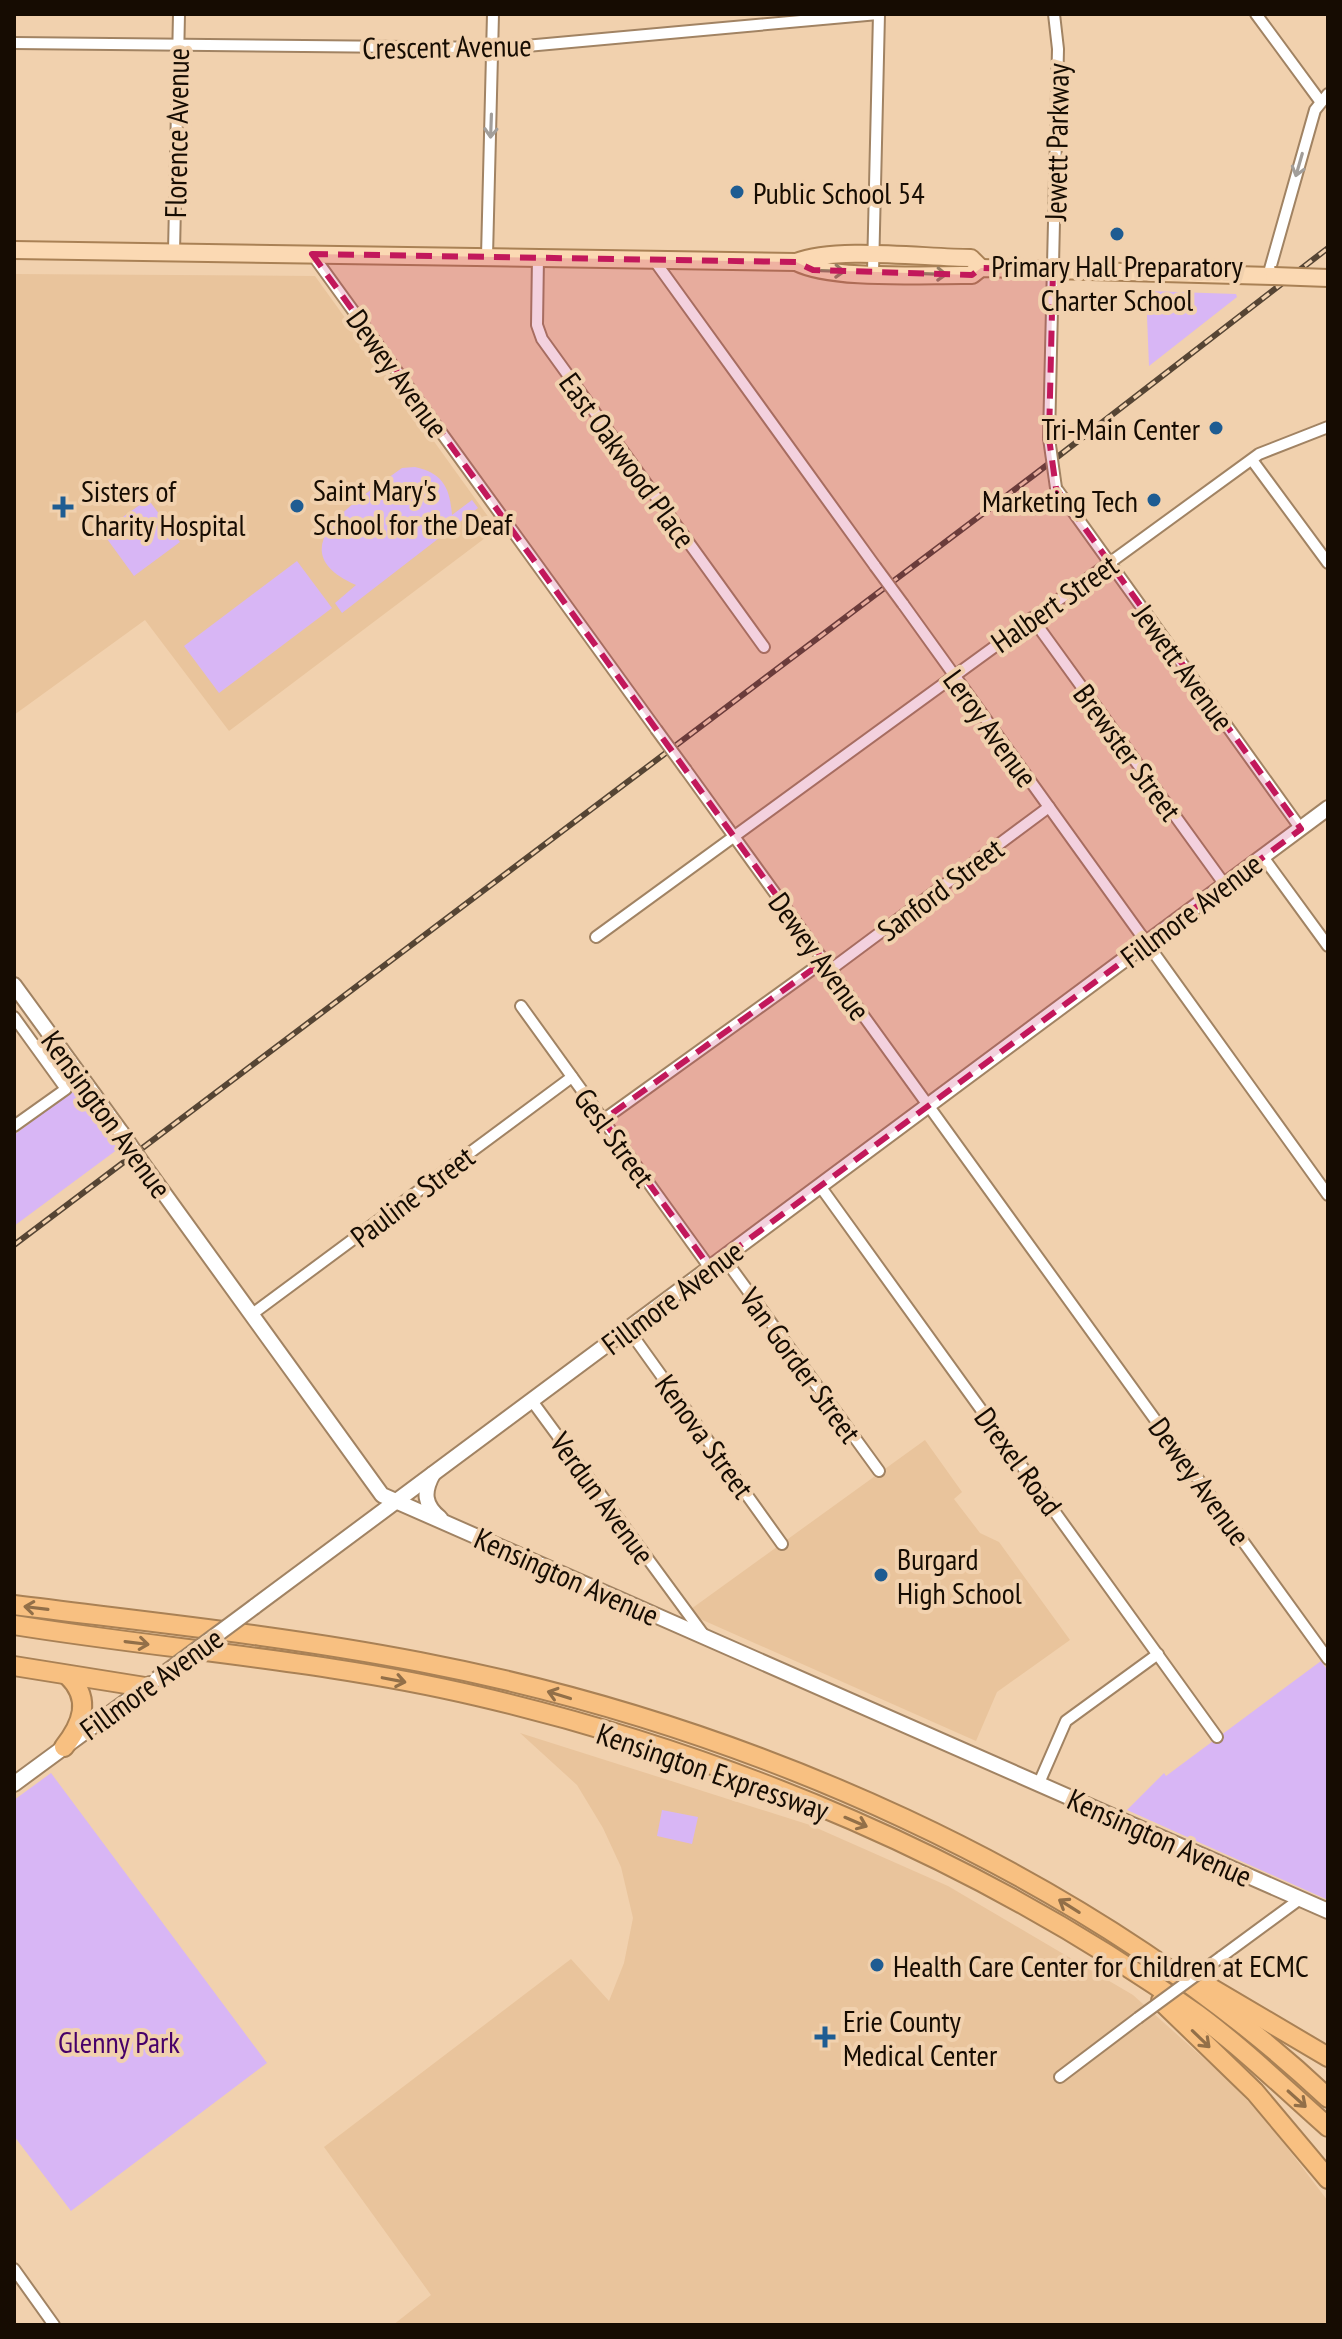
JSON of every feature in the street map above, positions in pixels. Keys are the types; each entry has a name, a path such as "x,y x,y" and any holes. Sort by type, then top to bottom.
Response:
{"highway":[{"name":"Kensington Expressway","path":"14,1605 353,1649 423,1662 517,1683 689,1735 829,1785 930,1830 1048,1893 1135,1946 1259,2039 1328,2098"},
{"name":"Kensington Expressway","path":"14,1625 349,1672 476,1696 600,1729 739,1775 927,1852 1124,1965 1199,2016 1328,2127"},
{"path":"14,1634 59,1633"},
{"path":"14,1666 68,1676 151,1683"},
{"path":"64,1747 77,1729 83,1706 80,1690 68,1676"},
{"path":"1135,1946 1257,2013 1328,2057"},
{"path":"1124,1965 1255,2092 1328,2179"}],"main road":[{"path":"14,250 796,262 813,270 873,264 972,275 981,268 1328,278"}],"street":[{"name":"Florence Avenue","path":"174,252 179,14"},
{"path":"487,256 493,14"},
{"name":"Crescent Avenue","path":"14,43 493,48 878,14"},
{"path":"873,264 878,14"},
{"name":"Jewett Parkway","path":"1053,270 1058,49 1054,14"},
{"path":"1256,14 1324,98 1271,276"},
{"name":"Dewey Avenue","path":"312,254 1328,1659"},
{"name":"East Oakwood Place","path":"538,257 537,325 542,339 764,647"},
{"name":"Leroy Avenue","path":"654,260 1328,1195"},
{"name":"Jewett Avenue","path":"1053,270 1049,438 1056,488 1301,829"},
{"name":"Halbert Street","path":"596,937 952,675 1252,460 1328,427"},
{"path":"1252,460 1328,563"},
{"name":"Brewster Street","path":"1032,618 1225,885"},
{"name":"Sanford Street","path":"603,1120 827,966 1049,807"},
{"name":"Fillmore Avenue","path":"14,1784 1328,808"},
{"path":"1263,857 1328,946"},
{"name":"Kensington Avenue","path":"14,985 382,1495 1328,1911"},
{"name":"Gesl Street","path":"521,1006 710,1268"},
{"path":"14,1017 66,1089 14,1126"},
{"name":"Pauline Street","path":"251,1315 572,1077"},
{"name":"Drexel Road","path":"820,1186 1217,1737"},
{"name":"Van Gorder Street","path":"724,1258 879,1471"},
{"name":"Kenova Street","path":"628,1329 782,1544"},
{"name":"Verdun Avenue","path":"532,1401 703,1635"},
{"path":"433,1474 426,1487 426,1498 430,1510 449,1524"},
{"path":"1039,1783 1066,1721 1158,1654"},
{"path":"1060,2077 1300,1899"},
{"path":"14,2269 54,2325"}],"highlighted area":[{"path":"312,254 796,262 813,270 972,275 981,268 1053,270 1049,438 1056,488 1301,829 710,1268 603,1120 824,961"}],"shaded area":[{"name":"Saint Mary's School for the Deaf","path":"14,274 315,276 497,529 229,731 145,620 14,715"},
{"name":"Burgard High School","path":"925,1440 962,1492 954,1499 980,1533 999,1542 1070,1640 997,1692 976,1741 698,1618 691,1609"},
{"name":"Erie County Medical Center","path":"520,1733 810,1825 948,1886 1133,1995 1230,2082 1269,2124 1328,2201 1328,2325 393,2325 431,2295 324,2147 571,1959 609,2001 624,1963 633,1918 621,1867 603,1828 577,1785"}],"green space":[{"path":"1146,291 1236,294 1237,297 1149,366"},
{"path":"415,467 432,473 443,483 452,515 472,500 478,508 342,613 335,603 356,585 332,570 322,555 324,539 333,523 367,493 402,468"},
{"path":"148,499 180,542 134,576 102,532"},
{"path":"297,561 332,608 219,693 184,646"},
{"path":"74,1090 118,1149 14,1226 14,1135"},
{"path":"1321,1661 1328,1671 1328,1900 1127,1810 1164,1773 1166,1776"},
{"name":"Glenny Park","path":"51,1773 267,2063 71,2211 14,2136 14,1800"},
{"path":"662,1810 698,1817 692,1844 657,1836"}],"railway":[{"path":"14,1245 1034,475 1328,248"}],"place":[{"name":"Public School 54","path":"737,192"},
{"name":"Primary Hall Preparatory Charter School","path":"1117,234"},
{"name":"Tri-Main Center","path":"1216,428"},
{"name":"Marketing Tech","path":"1154,500"},
{"name":"Saint Mary's School for the Deaf","path":"297,506"},
{"name":"Sisters of Charity Hospital","path":"63,507"},
{"name":"Burgard High School","path":"881,1575"},
{"name":"Health Care Center for Children at ECMC","path":"877,1965"},
{"name":"Erie County Medical Center","path":"825,2037"}]}
